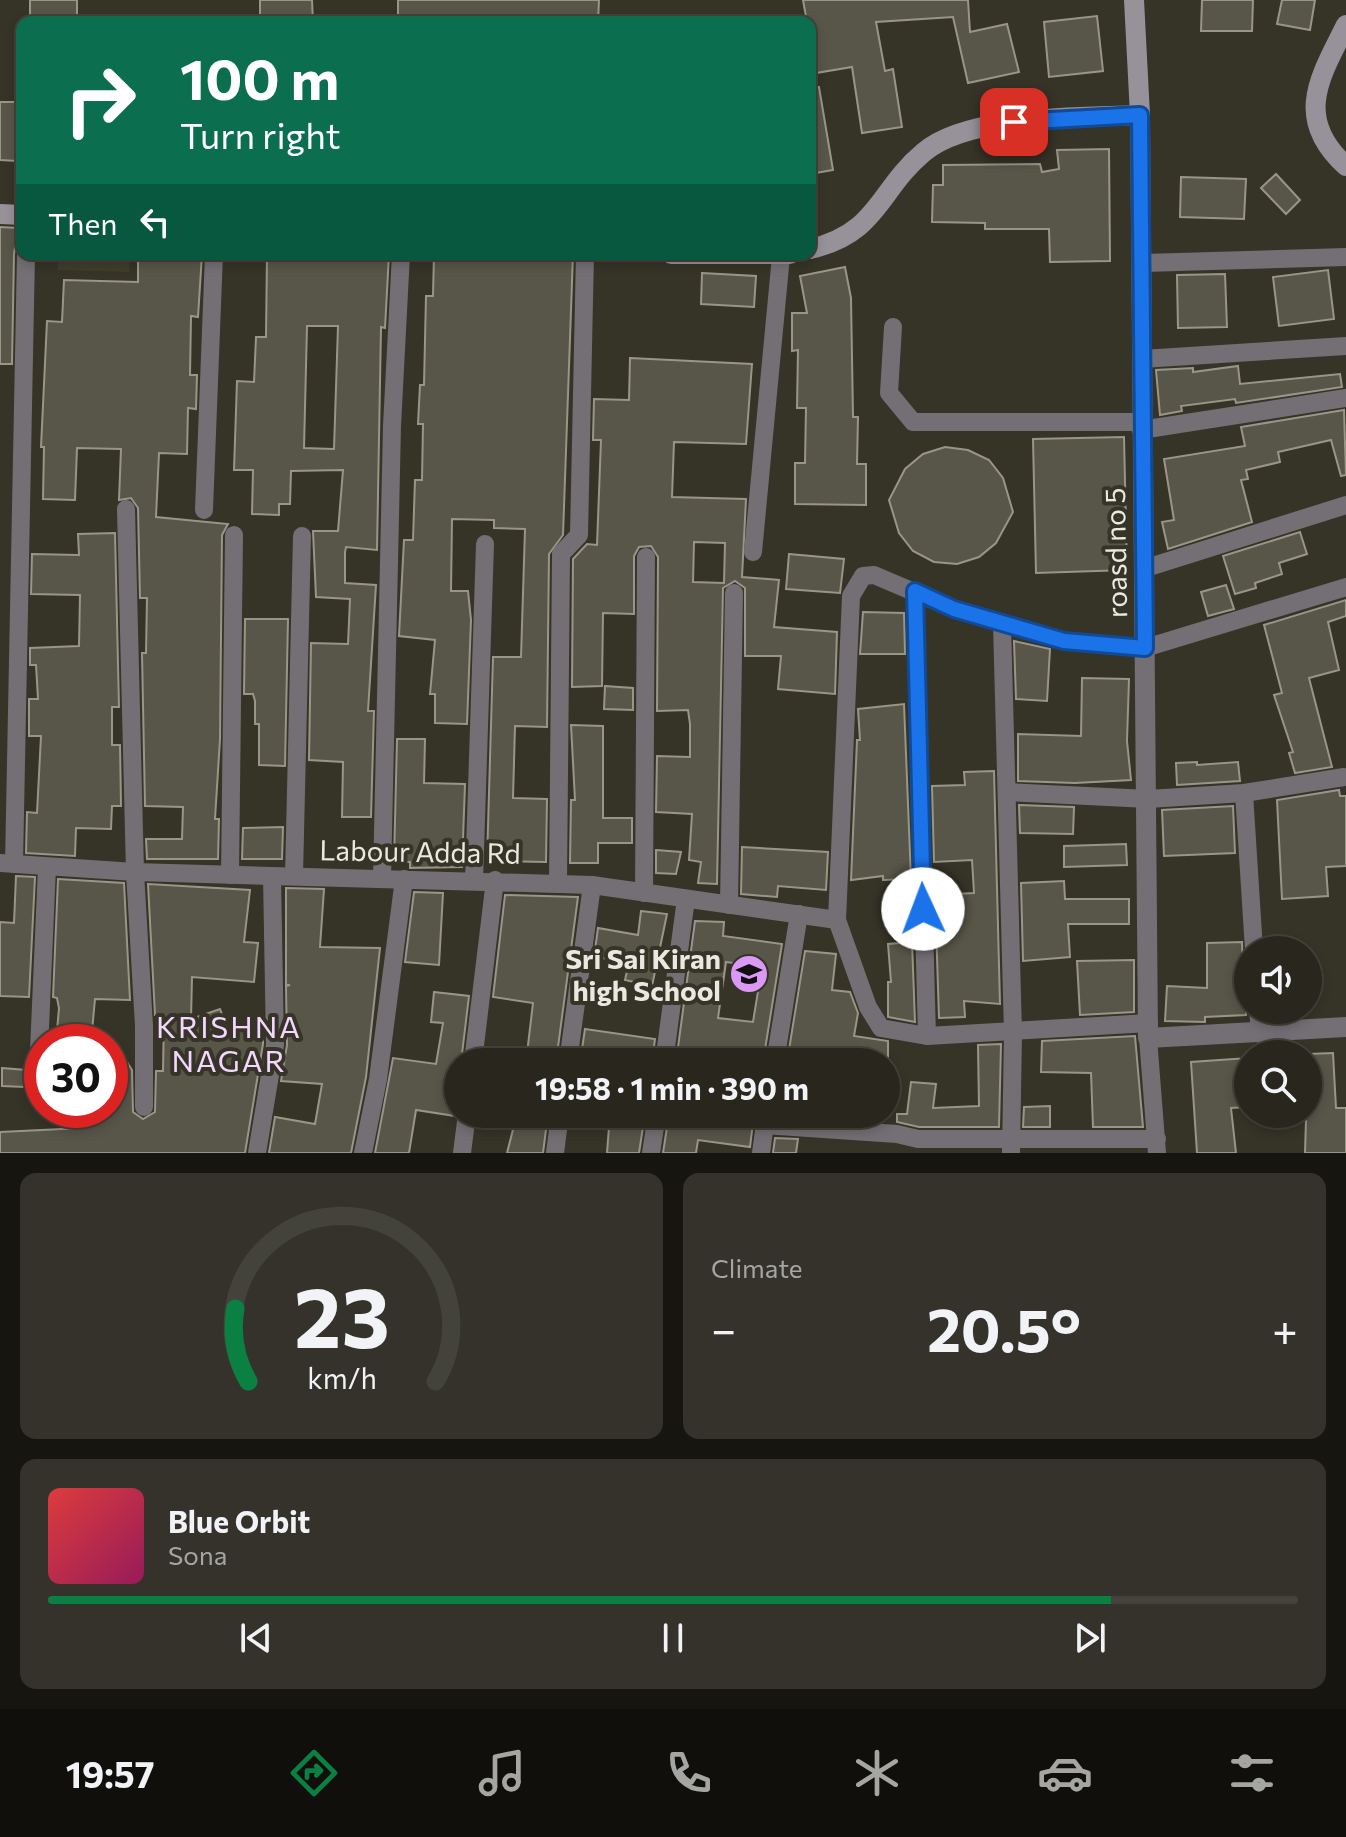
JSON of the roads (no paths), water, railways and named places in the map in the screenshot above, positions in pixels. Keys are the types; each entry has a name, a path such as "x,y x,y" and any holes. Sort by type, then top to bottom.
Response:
{"main road":[{"path":"816,247 845,238 872,217 925,151 963,133 1014,122 1140,115 1134,0"},
{"path":"1346,25 1316,85 1315,111 1324,137 1346,166"}],"street":[{"name":"roasd no 5","path":"1140,115 1144,263 1140,426 1148,799 1148,1030"},
{"path":"1144,263 1346,257"},
{"path":"7,864 26,260"},
{"path":"204,510 214,260"},
{"path":"382,878 392,426 401,260"},
{"path":"558,883 561,554 579,535 585,260"},
{"path":"753,552 784,260"},
{"path":"893,327 889,393 913,422 1140,426 1346,398"},
{"path":"1142,359 1346,346"},
{"path":"1143,569 1346,505"},
{"path":"126,509 135,872 144,1026 144,1107"},
{"path":"230,875 234,535"},
{"path":"294,876 302,536"},
{"path":"474,880 485,544"},
{"path":"644,893 646,557"},
{"path":"1346,587 1145,648 1064,641 954,609 874,575 863,576 851,596 837,920 868,1007 881,1028 927,1036 1148,1030 1260,1034 1346,1027"},
{"path":"915,591 927,1036"},
{"path":"729,905 734,593"},
{"path":"1002,624 1013,1033 1011,1147"},
{"path":"1007,792 1148,799 1244,793 1344,777"},
{"path":"1244,793 1253,936"},
{"name":"Labour Adda Rd","path":"7,864 135,872 592,885 837,920"},
{"path":"40,1024 47,867"},
{"path":"257,1153 275,1045 272,876"},
{"path":"363,1153 378,1079 404,879"},
{"path":"475,1048 495,880"},
{"path":"570,1048 592,885"},
{"path":"666,1048 686,899"},
{"path":"777,1048 799,914"},
{"path":"1259,1024 1260,1034"},
{"path":"844,1128 897,1134 918,1146 1157,1146 1148,1030"},
{"path":"462,1153 465,1128"},
{"path":"555,1153 558,1128"},
{"path":"651,1153 655,1128"},
{"path":"761,1153 764,1128"}],"place":[{"name":"Sri Sai Kiran high School","path":"749,974"}],"district":[{"name":"KRISHNA NAGAR","path":"229,1042"}]}
